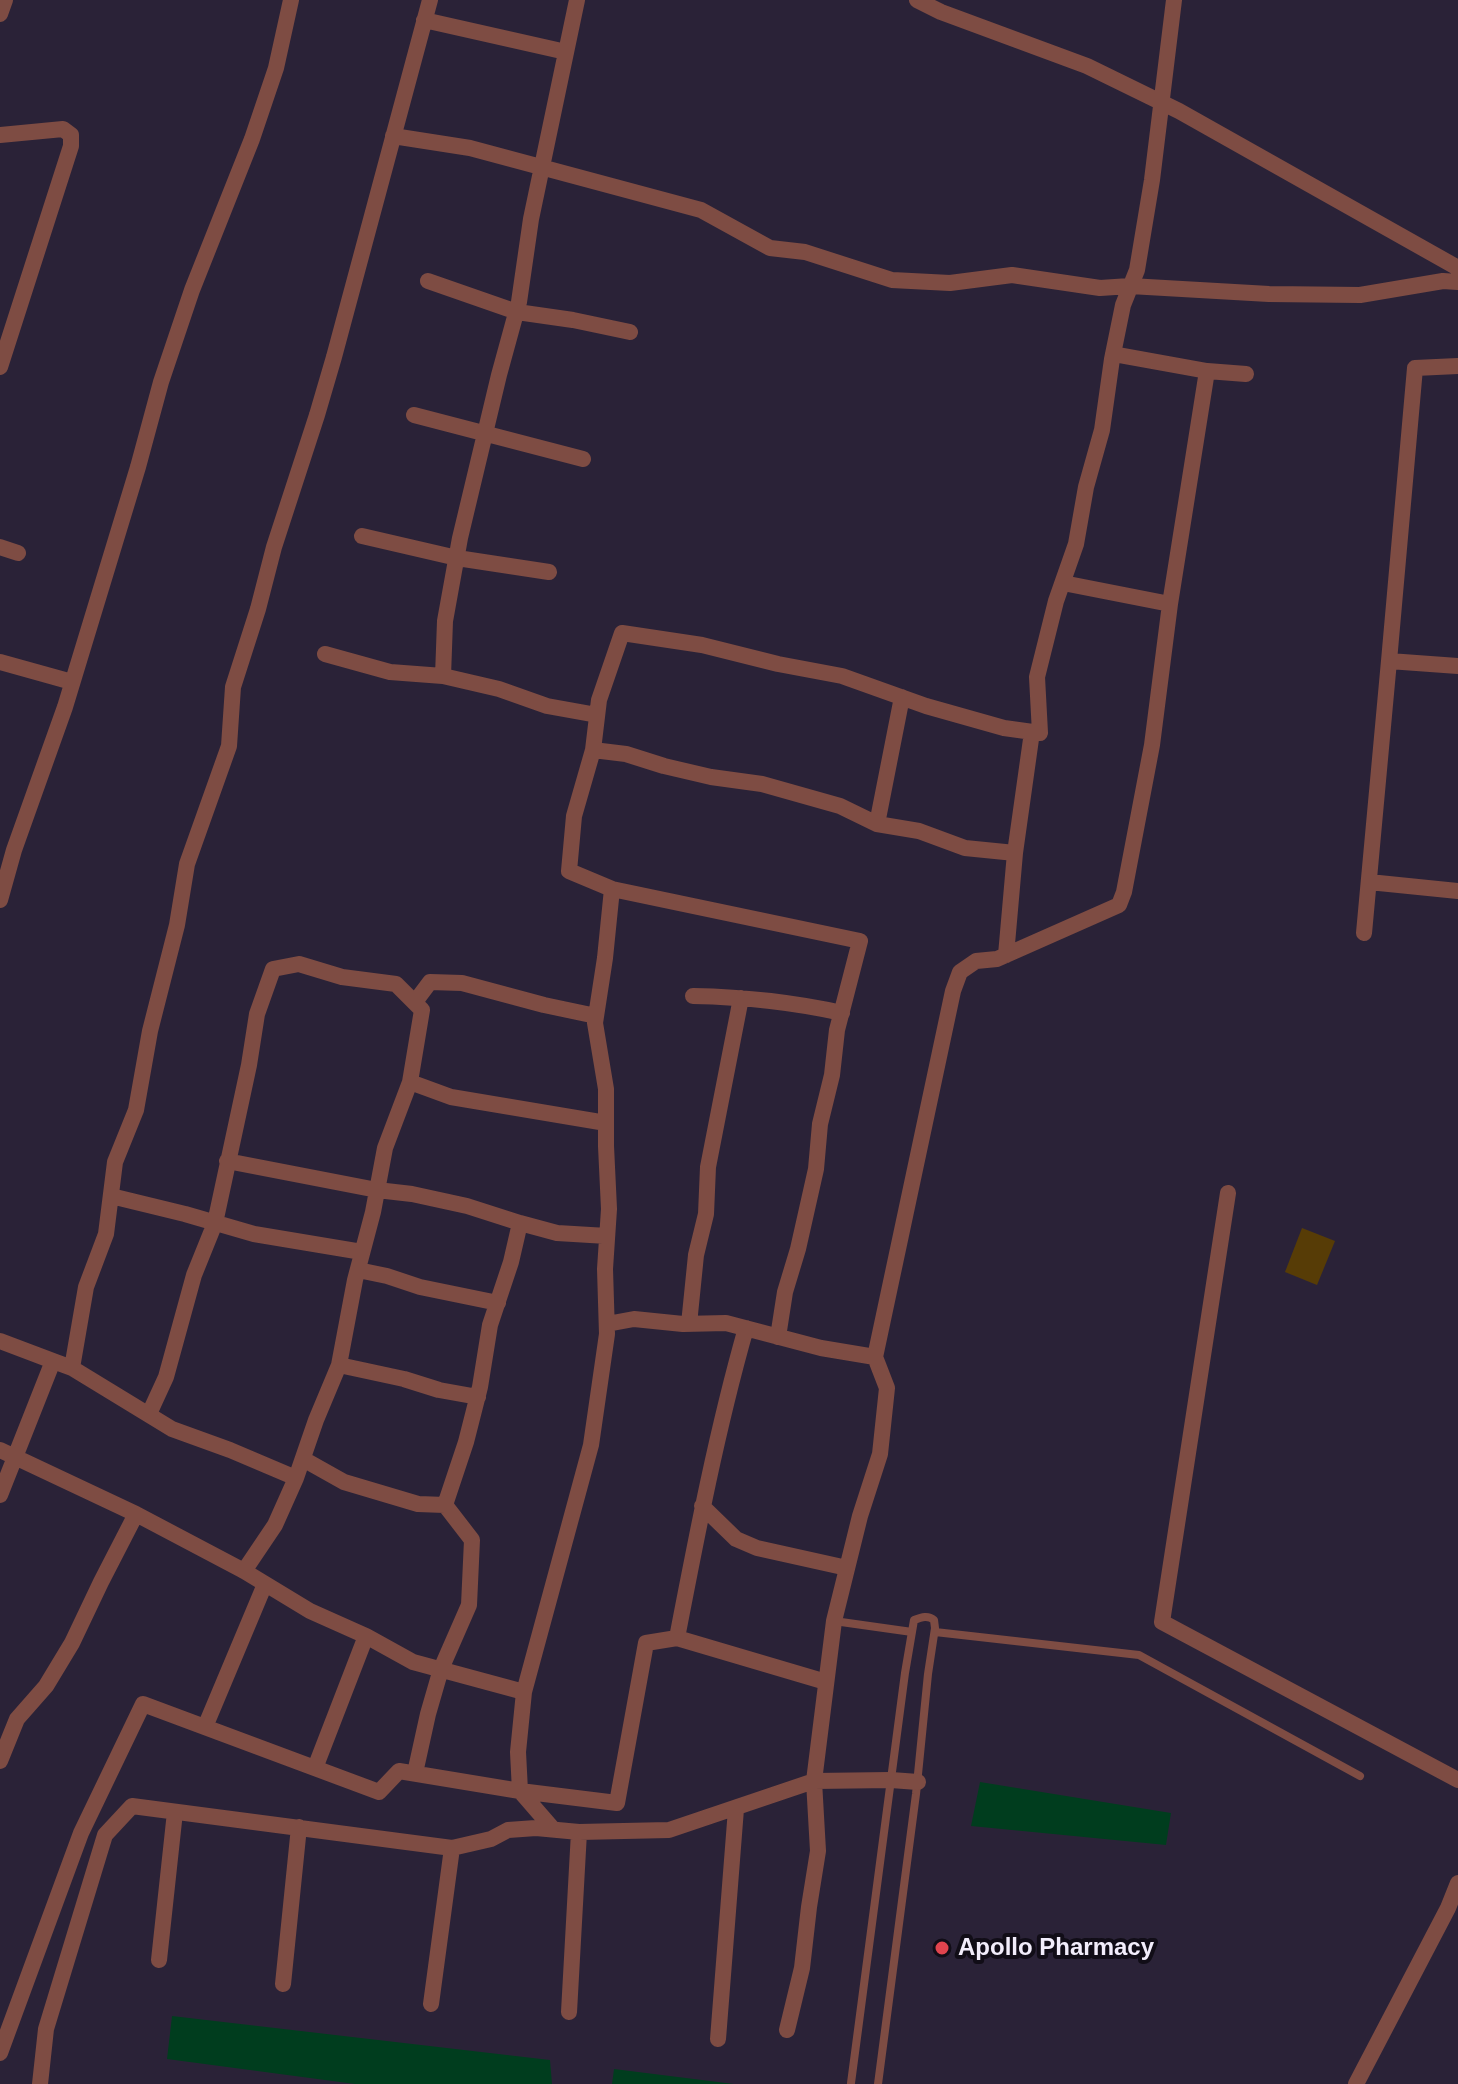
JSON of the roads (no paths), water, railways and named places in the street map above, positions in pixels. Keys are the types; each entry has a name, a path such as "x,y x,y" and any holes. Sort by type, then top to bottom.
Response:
{"street":[{"path":"0,14 5,0"},
{"path":"0,900 14,850 65,707 161,382 192,290 252,139 276,68 291,0"},
{"path":"72,1368 86,1287 106,1234 115,1162 136,1110 150,1031 177,925 187,864 229,746 233,687 317,415 430,0"},
{"path":"443,676 445,621 457,558 517,312 531,219 577,0"},
{"path":"917,0 941,12 1087,66 1456,263"},
{"path":"778,1337 785,1292 813,1183 837,1030 860,941 612,889 569,871 574,816 593,750 599,700 622,633 702,645 842,676 1004,728 1040,733 1037,677 1076,544 1086,487 1102,430 1123,305 1137,270 1152,180 1174,0"},
{"path":"424,20 566,52"},
{"path":"0,135 63,129 71,135 71,146 0,367"},
{"path":"393,136 470,148 701,210 770,248 805,252 892,280 950,283 1012,275 1100,288 1130,286 1269,294 1360,295 1443,281 1458,282"},
{"path":"428,281 517,312 630,332"},
{"path":"1113,354 1207,371 1246,374"},
{"path":"1364,933 1415,368 1458,366"},
{"path":"787,2030 802,1968 818,1851 814,1781 834,1621 860,1516 880,1454 887,1388 875,1357 953,991 960,972 976,961 997,959 1119,905 1152,745 1170,604 1207,371"},
{"path":"414,415 583,459"},
{"path":"362,536 457,558 549,572"},
{"path":"0,547 18,553"},
{"path":"1063,583 1170,604"},
{"path":"325,654 390,672 443,676 499,689 547,706 597,715"},
{"path":"1389,661 1458,666"},
{"path":"0,662 72,682"},
{"path":"877,824 902,697"},
{"path":"1006,955 1015,853 1032,732"},
{"path":"593,750 626,754 711,777 762,784 840,806 877,824 919,831 965,848 1015,853"},
{"path":"1369,882 1458,891"},
{"path":"553,1829 520,1791 518,1752 524,1692 591,1445 607,1324 609,1209 606,1089 595,1023 612,889"},
{"path":"149,1414 166,1377 194,1275 215,1223 257,1014 273,969 299,964 342,977 396,984 422,1010 410,1082 385,1148 339,1365 275,1525 244,1571"},
{"path":"415,1002 430,982 462,983 596,1016"},
{"path":"693,996 741,998 842,1013"},
{"path":"689,1324 696,1255 706,1214 708,1167 741,998"},
{"path":"410,1082 451,1097 606,1123"},
{"path":"227,1161 412,1194 467,1206 557,1233 607,1236"},
{"path":"1228,1193 1162,1622 1458,1780"},
{"path":"111,1196 254,1234 362,1252"},
{"path":"445,1505 478,1397 490,1325 520,1223"},
{"path":"358,1270 498,1303"},
{"path":"607,1324 634,1319 689,1324 726,1323 821,1348 875,1357"},
{"path":"677,1638 702,1506 746,1328"},
{"path":"0,1341 72,1368 172,1429 296,1478"},
{"path":"0,1495 8,1454 53,1361"},
{"path":"339,1365 478,1397"},
{"path":"8,1454 136,1514 244,1571 310,1611 366,1636 413,1662 524,1692"},
{"path":"303,1459 344,1482 418,1504 445,1505"},
{"path":"415,1773 441,1669 469,1605 472,1540 445,1505"},
{"path":"702,1506 736,1539 747,1544 847,1568"},
{"path":"0,1761 17,1719 46,1686 72,1643 136,1514"},
{"path":"205,1727 265,1584"},
{"path":"315,1768 366,1636"},
{"path":"630,1831 617,1803 646,1643 677,1638 826,1682"},
{"path":"0,2053 81,1833 143,1704 379,1792 399,1771 617,1803"},
{"path":"40,2084 46,2029 105,1835 132,1806 452,1848 491,1839 508,1830 669,1830 814,1781 918,1782"},
{"path":"718,2039 736,1809"},
{"path":"159,1960 175,1812"},
{"path":"283,1984 299,1827"},
{"path":"569,2012 579,1832"},
{"path":"431,2004 452,1848"},
{"path":"1356,2084 1458,1883"}],"lane":[{"path":"859,2084 850,2084 912,1632 914,1620 930,1617 934,1620 935,1632 878,2084"},
{"path":"834,1621 912,1632"},
{"path":"935,1632 1139,1655 1360,1776"}],"place":[{"name":"Apollo Pharmacy","path":"942,1948"}]}
